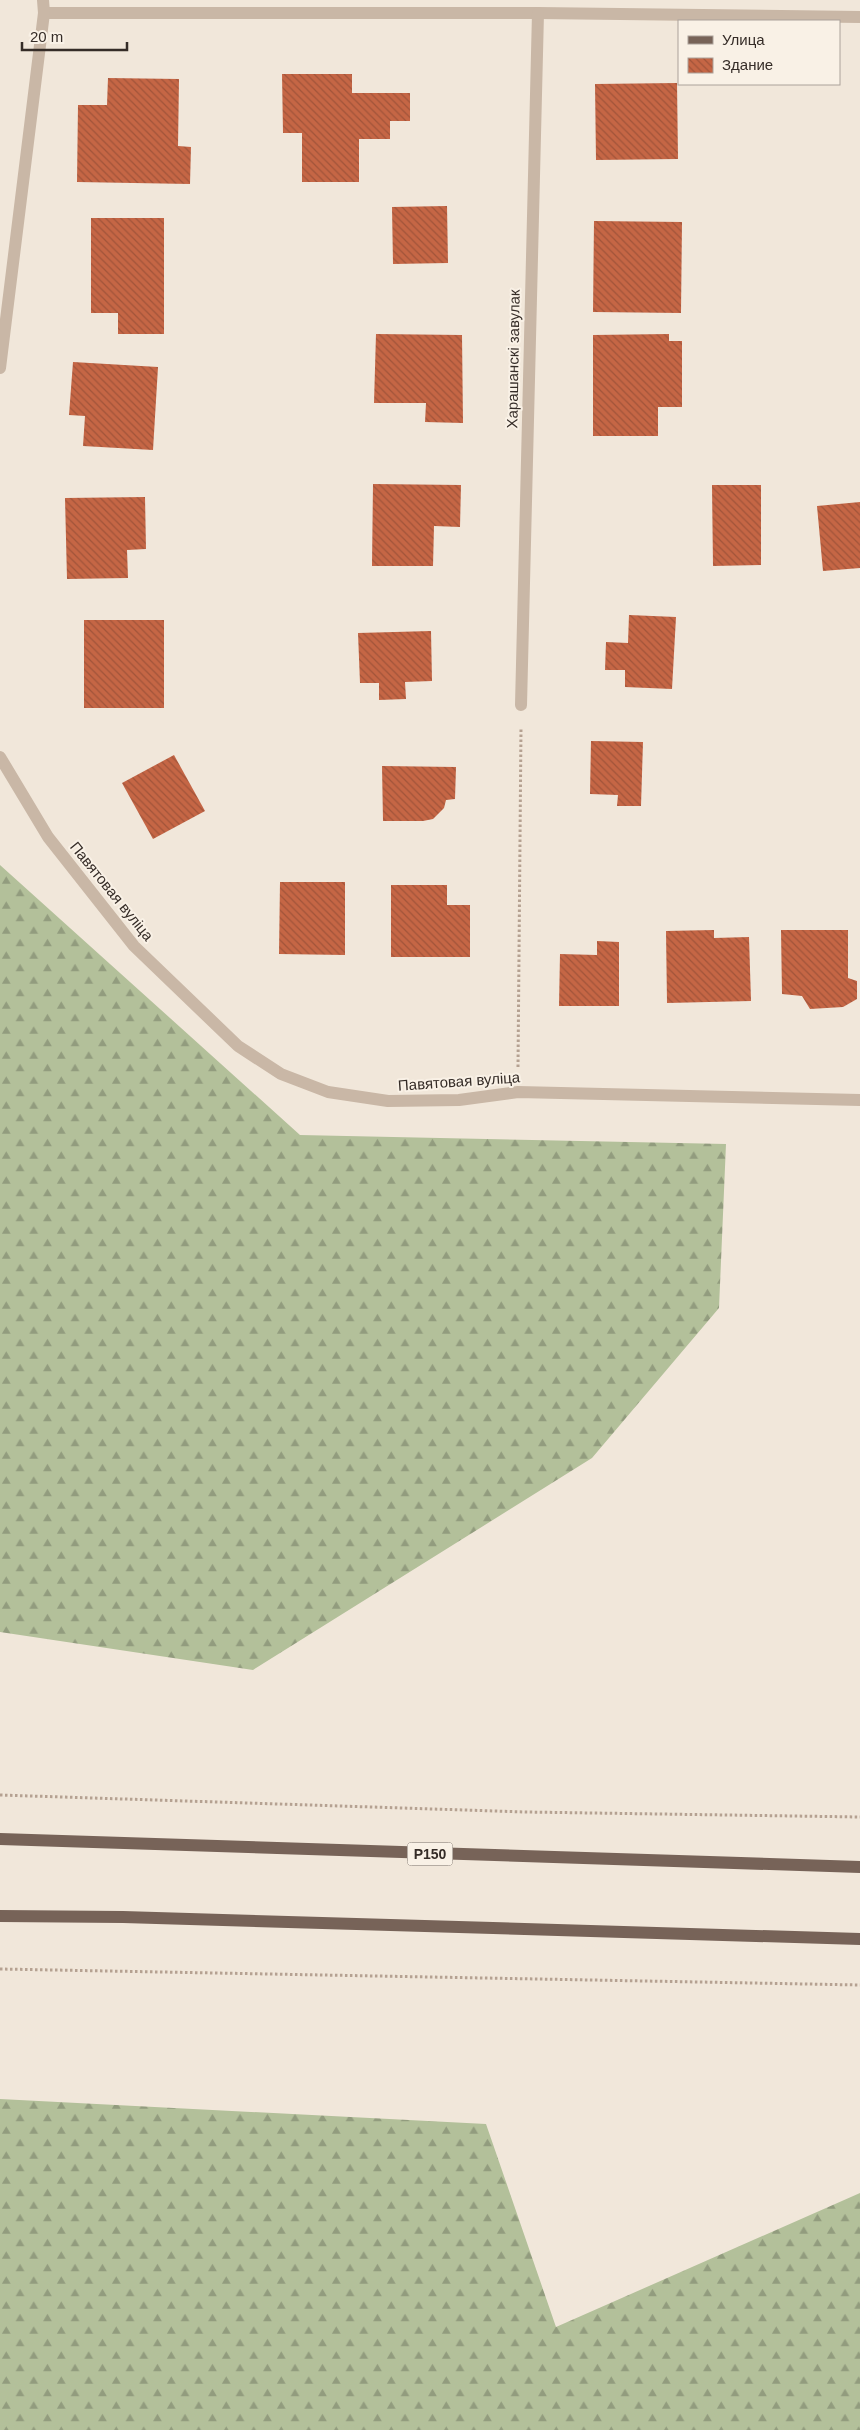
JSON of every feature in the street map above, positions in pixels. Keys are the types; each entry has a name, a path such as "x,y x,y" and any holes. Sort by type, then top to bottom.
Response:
{"main road":[{"name":"Р150","path":"0,1839 860,1867"},
{"path":"0,1916 143,1917 860,1939"}],"street":[{"path":"0,368 43,6 860,17"},
{"name":"Харашанскі завулак","path":"521,705 538,13"},
{"name":"Павятовая вуліца","path":"0,757 48,836 134,946 245,1051 281,1074 328,1092 388,1101 459,1100 518,1092 860,1100"}],"path":[{"path":"518,1092 521,705"},
{"path":"0,1794 516,1812 860,1817"},
{"path":"0,1969 860,1985"}],"green space":[{"path":"0,865 300,1135 726,1144 719,1308 592,1458 253,1670 0,1632"},
{"path":"0,2099 486,2124 556,2327 860,2193 860,2430 0,2430"}],"building":[{"path":"282,74 352,74 352,93 410,93 410,121 390,121 390,139 359,139 359,182 302,182 302,133 283,133"},
{"path":"108,78 179,79 178,146 191,147 190,184 77,182 78,105 107,105"},
{"path":"677,83 678,159 596,160 595,84"},
{"path":"447,206 448,263 393,264 392,207"},
{"path":"91,218 164,218 164,334 118,334 118,313 91,313"},
{"path":"594,221 682,222 681,313 593,312"},
{"path":"376,334 462,335 463,423 425,422 426,403 374,403"},
{"path":"669,334 669,341 682,341 682,407 658,407 658,436 593,436 593,335"},
{"path":"73,362 158,367 153,450 83,446 85,416 69,415"},
{"path":"373,484 461,485 460,527 434,526 433,566 372,566"},
{"path":"712,485 761,485 761,565 713,566"},
{"path":"145,497 146,549 127,550 128,578 67,579 65,498"},
{"path":"860,502 860,568 823,571 817,506"},
{"path":"629,615 676,617 672,689 625,687 625,670 605,670 606,642 628,643"},
{"path":"84,620 164,620 164,708 84,708"},
{"path":"431,631 432,681 405,682 406,699 379,700 379,683 360,683 358,633"},
{"path":"591,741 643,742 641,806 617,806 618,795 590,794"},
{"path":"174,755 205,811 153,839 122,783"},
{"path":"382,766 456,767 455,799 446,800 444,808 433,819 423,821 383,821"},
{"path":"280,882 345,882 345,955 279,954"},
{"path":"391,885 447,885 447,905 470,905 470,957 391,957"},
{"path":"714,930 714,938 749,937 751,1001 667,1003 666,931"},
{"path":"781,930 848,930 848,978 857,981 857,999 843,1007 810,1009 802,996 782,994"},
{"path":"597,941 619,942 619,1006 559,1006 560,954 597,955"}]}
